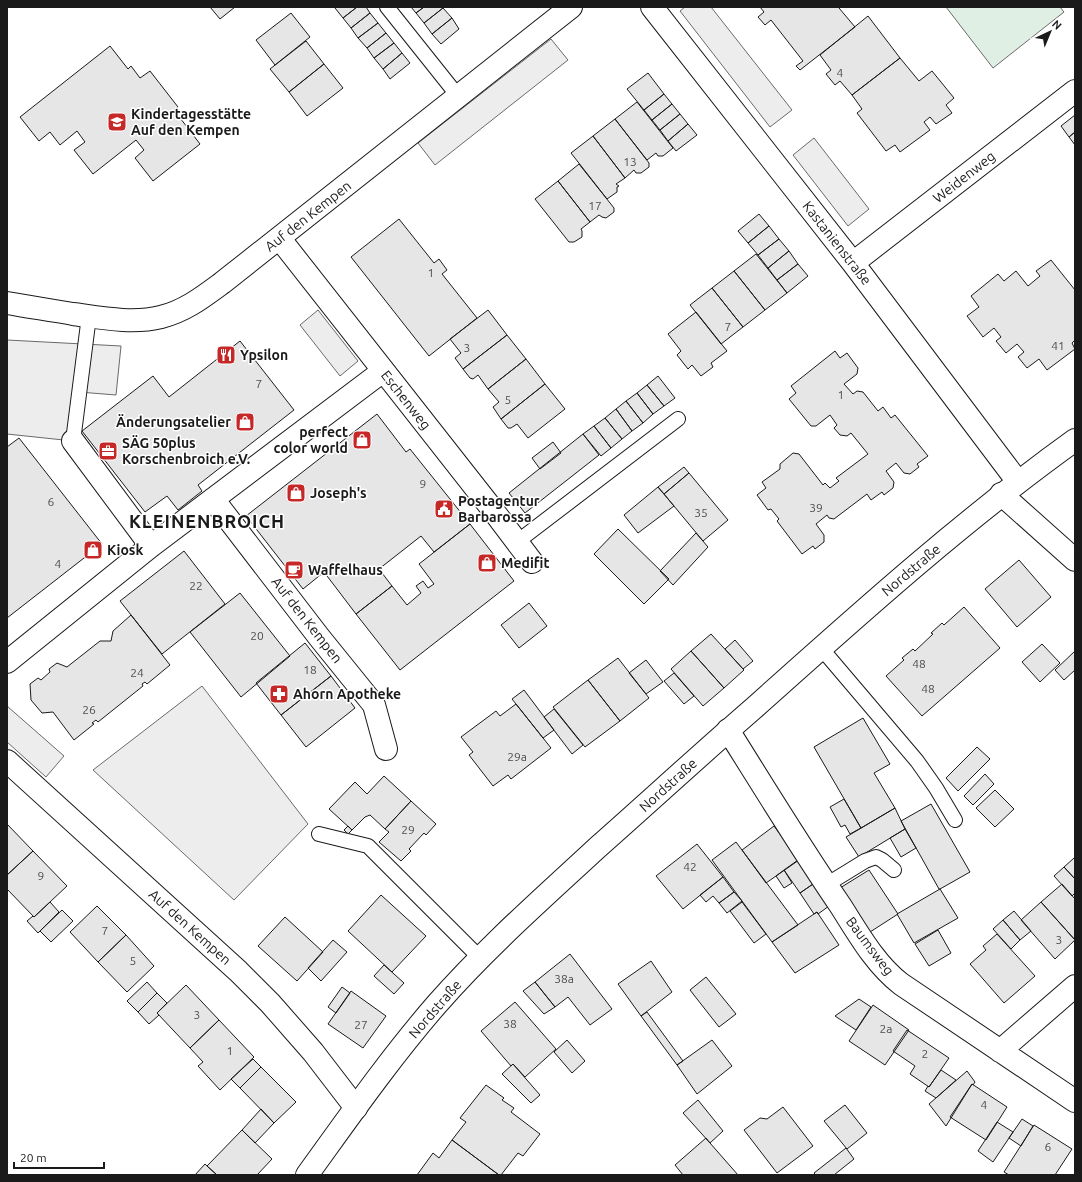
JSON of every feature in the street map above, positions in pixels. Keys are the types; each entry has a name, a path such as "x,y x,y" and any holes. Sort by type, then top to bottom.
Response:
{"street":[{"name":"Auf den Kempen","path":"7,303 89,316 137,320 161,317 186,308 210,292 280,238 571,7"},
{"name":"Kastanienstraße","path":"652,7 853,263 1010,488 1075,560"},
{"name":"Weidenweg","path":"853,263 1075,91"},
{"name":"Eschenweg","path":"280,238 532,562"},
{"path":"7,662 151,546 383,371"},
{"name":"Nordstraße","path":"307,1175 356,1108 432,1010 480,958 544,896 728,730 902,578 1010,488 1075,440"},
{"path":"73,441 151,546"},
{"name":"Auf den Kempen","path":"213,499 314,630 374,704 386,749"},
{"name":"Baumsweg","path":"728,730 826,885 886,971 901,984 1075,1101"},
{"name":"Auf den Kempen","path":"7,761 238,971 270,1003 313,1052 356,1108"},
{"path":"1000,1051 1075,986"}],"lane":[{"path":"387,7 458,96"},
{"path":"73,441 89,316"},
{"path":"517,542 678,420"},
{"path":"821,648 917,760 955,820"},
{"path":"319,834 368,846 480,958"},
{"path":"826,885 865,861 876,857 894,870"}],"green space":[{"path":"946,7 1060,7 1064,12 993,68"}],"shaded area":[{"path":"685,7 711,7 792,110 770,127 680,11"},
{"path":"551,39 568,60 435,165 418,143"},
{"path":"814,138 869,209 848,226 793,155"},
{"path":"318,310 358,361 340,376 300,325"},
{"path":"7,340 121,346 116,395 79,392 73,441 7,434"},
{"path":"202,686 308,824 234,900 93,770"},
{"path":"7,706 64,756 46,777 7,742"}],"building":[{"path":"210,7 235,7 220,19"},
{"path":"357,7 343,18 335,8"},
{"path":"357,7 366,7 370,13 351,28 343,18"},
{"path":"411,7 424,7 416,13"},
{"path":"424,7 443,8 424,23 416,13"},
{"path":"760,7 841,7 839,8 855,27 800,70 796,66 803,61 771,20 765,25 758,17 764,12"},
{"path":"443,8 452,18 432,34 424,23"},
{"path":"291,13 310,37 275,65 256,40"},
{"path":"370,13 378,23 358,38 351,28"},
{"path":"868,16 900,58 852,95 840,81 835,85 826,74 831,70 820,55"},
{"path":"452,18 459,29 441,44 432,34"},
{"path":"378,23 386,33 367,48 358,38"},
{"path":"386,33 394,43 374,58 367,48"},
{"path":"306,41 324,64 289,92 270,69"},
{"path":"394,43 402,53 383,69 374,58"},
{"path":"110,46 128,69 131,66 140,78 150,71 178,107 174,110 200,144 153,181 135,158 144,150 136,140 93,174 74,150 85,142 77,131 60,145 50,132 39,141 20,117"},
{"path":"402,53 410,63 390,79 383,69"},
{"path":"900,58 919,81 932,71 954,98 946,105 952,113 936,124 930,117 924,122 930,130 900,152 895,145 886,151 857,113 862,109 852,95"},
{"path":"324,64 343,88 307,116 289,92"},
{"path":"648,73 664,94 644,110 627,89"},
{"path":"664,94 672,104 652,120 644,110"},
{"path":"637,102 673,148 663,156 658,156 656,153 647,160 615,119"},
{"path":"672,104 680,114 660,130 652,120"},
{"path":"680,114 688,124 668,141 660,130"},
{"path":"1075,115 1075,132 1069,137 1061,126"},
{"path":"615,119 649,163 649,167 641,173 636,173 634,170 625,178 593,136"},
{"path":"688,124 697,135 676,151 668,141"},
{"path":"1075,132 1075,145 1069,137"},
{"path":"593,136 625,178 616,184 619,186 617,187 617,192 607,199 571,153"},
{"path":"579,164 614,208 614,212 606,218 599,215 590,222 558,181"},
{"path":"558,181 590,222 581,229 582,237 574,242 569,242 535,199"},
{"path":"759,214 769,226 748,243 738,231"},
{"path":"399,219 434,263 439,259 447,270 442,274 477,318 429,356 351,257"},
{"path":"769,226 779,239 758,255 748,243"},
{"path":"779,239 789,251 768,268 758,255"},
{"path":"789,251 798,264 777,280 768,268"},
{"path":"756,254 787,293 765,310 734,271"},
{"path":"1051,260 1075,290 1075,340 1072,343 1075,349 1047,370 1039,359 1027,368 1018,357 1024,352 1017,344 1006,353 996,341 1001,337 994,328 983,337 967,316 979,307 971,296 998,274 1004,281 1016,271 1028,286 1040,276 1036,271"},
{"path":"798,264 808,276 787,293 777,280"},
{"path":"734,271 765,310 743,327 712,288"},
{"path":"712,288 743,327 721,344 690,305"},
{"path":"488,310 507,335 463,369 455,358 461,353 450,339"},
{"path":"696,312 727,351 711,363 713,367 701,376 692,365 688,369 677,355 681,351 668,334"},
{"path":"507,335 526,359 488,389 478,375 473,379 470,378 463,369"},
{"path":"240,341 294,410 198,485 202,491 178,510 167,496 145,512 82,431 153,376 169,397"},
{"path":"835,351 840,358 847,353 858,368 857,374 844,384 853,394 857,391 863,392 878,411 883,407 891,418 895,415 928,456 917,464 919,467 910,474 904,473 896,463 886,471 894,482 893,488 884,495 882,492 871,500 867,494 834,519 829,518 827,515 816,524 824,535 824,542 815,549 813,546 802,554 777,521 779,519 771,509 768,510 757,495 766,488 762,482 780,469 780,464 793,453 799,454 823,485 825,483 830,488 839,481 836,478 868,454 851,433 847,436 840,435 834,428 837,425 830,415 816,426 811,426 789,399 796,393 791,386"},
{"path":"526,359 545,384 501,419 493,407 499,402 488,389"},
{"path":"658,376 675,398 664,406 647,385"},
{"path":"545,384 565,409 528,438 517,424 511,428 508,428 501,419"},
{"path":"647,385 664,406 653,414 637,393"},
{"path":"637,393 653,414 643,423 626,401"},
{"path":"626,401 643,423 632,431 616,409"},
{"path":"616,409 632,431 622,439 605,418"},
{"path":"377,414 406,452 410,449 470,524 434,552 421,536 379,569 392,586 356,614 324,572 303,589 246,516"},
{"path":"605,418 622,439 611,448 594,426"},
{"path":"594,426 611,448 601,456 583,434"},
{"path":"583,434 599,455 525,513 509,493"},
{"path":"19,438 102,544 7,618 7,447"},
{"path":"553,442 561,453 540,469 532,458"},
{"path":"684,467 689,473 664,494 658,487"},
{"path":"689,473 728,520 703,541 664,494"},
{"path":"658,487 674,506 638,533 624,515"},
{"path":"470,524 514,581 400,670 356,614 392,586 407,605 421,593 416,586 423,581 428,588 434,584 419,564"},
{"path":"618,529 669,579 644,604 594,554"},
{"path":"696,533 708,547 673,585 660,571"},
{"path":"184,551 225,604 162,654 120,601"},
{"path":"1019,560 1051,597 1017,627 985,589"},
{"path":"240,593 290,656 241,697 190,632"},
{"path":"529,603 547,626 519,648 501,625"},
{"path":"964,607 1000,648 922,716 886,676 904,660 902,658 913,649 915,651 942,623 944,625"},
{"path":"131,615 170,665 147,684 145,682 142,684 143,686 98,722 96,720 92,723 94,724 74,740 53,712 42,713 31,700 30,684 38,678 41,680 50,672 49,669 57,663 67,667 100,641 111,641 113,631"},
{"path":"711,634 744,670 724,688 691,651"},
{"path":"735,640 753,661 743,669 725,649"},
{"path":"305,643 331,676 281,715 256,683"},
{"path":"1042,644 1060,663 1040,682 1022,662"},
{"path":"691,651 724,688 703,706 671,669"},
{"path":"1075,651 1075,670 1064,680 1055,670"},
{"path":"618,658 649,698 620,721 588,680"},
{"path":"646,660 663,682 646,694 629,673"},
{"path":"674,673 694,696 684,704 664,681"},
{"path":"331,676 355,708 306,747 281,715"},
{"path":"588,680 620,721 585,747 553,707"},
{"path":"524,690 554,730 543,738 512,699"},
{"path":"516,704 551,748 511,779 508,775 493,786 469,755 473,752 461,737 496,711 500,716"},
{"path":"554,709 583,745 572,754 544,717"},
{"path":"863,718 890,764 874,773 895,808 861,828 814,747"},
{"path":"977,747 990,759 958,791 946,778"},
{"path":"985,774 994,784 973,805 964,796"},
{"path":"384,776 411,801 385,829 370,815 365,817 352,830 329,809 355,782 367,794"},
{"path":"995,790 1014,809 995,827 976,808"},
{"path":"844,799 861,828 850,834 845,825 841,827 830,807"},
{"path":"411,801 436,824 426,835 424,833 409,849 411,851 401,861 379,842 389,832 385,829"},
{"path":"931,804 970,872 940,889 901,821"},
{"path":"895,808 905,829 859,857 846,837"},
{"path":"7,824 33,851 7,875"},
{"path":"348,826 352,830 348,834 344,830"},
{"path":"774,826 799,860 766,883 742,850"},
{"path":"905,829 916,848 901,857 890,838"},
{"path":"736,842 798,925 772,942 712,860"},
{"path":"697,844 723,877 683,909 656,876"},
{"path":"33,851 67,886 34,917 7,889 7,875"},
{"path":"1075,858 1075,879 1064,867"},
{"path":"798,860 813,884 800,893 784,870"},
{"path":"1064,867 1075,879 1075,893 1072,896 1054,876"},
{"path":"784,870 792,883 784,888 776,876"},
{"path":"869,870 898,914 870,932 840,888"},
{"path":"723,877 734,892 719,903 713,896 706,902 700,895"},
{"path":"813,884 829,906 818,914 817,912 814,914 800,893"},
{"path":"1062,884 1075,899 1075,940 1041,902"},
{"path":"940,889 958,918 914,943 897,914"},
{"path":"734,892 742,901 727,913 719,903"},
{"path":"381,895 426,936 392,972 348,931"},
{"path":"50,902 59,912 38,933 27,921 33,916 34,917"},
{"path":"742,902 766,934 754,943 730,911"},
{"path":"1041,902 1075,940 1055,959 1021,920"},
{"path":"97,906 126,935 98,962 70,932"},
{"path":"62,910 73,921 51,942 40,931"},
{"path":"1014,911 1031,931 1020,940 1003,920"},
{"path":"817,912 839,945 795,973 772,942"},
{"path":"285,917 323,952 297,981 258,946"},
{"path":"1003,920 1020,940 1011,949 993,929"},
{"path":"938,930 951,953 929,966 915,944"},
{"path":"997,934 1035,976 1004,1003 970,964 986,950 983,946"},
{"path":"126,935 154,966 127,992 98,962"},
{"path":"333,940 347,952 321,981 308,968"},
{"path":"570,954 612,1009 590,1025 568,997 555,1007 535,982"},
{"path":"651,961 672,992 641,1016 618,984"},
{"path":"384,965 404,983 394,994 374,976"},
{"path":"706,977 736,1014 719,1027 690,990"},
{"path":"147,982 157,993 138,1012 127,1001"},
{"path":"535,982 555,1007 544,1014 523,991"},
{"path":"186,985 219,1020 190,1048 157,1013"},
{"path":"342,987 350,993 336,1013 328,1007"},
{"path":"351,991 386,1016 363,1048 328,1024"},
{"path":"157,993 167,1003 157,1013 159,1015 149,1024 138,1012"},
{"path":"859,999 871,1007 856,1030 835,1016"},
{"path":"515,1002 556,1049 525,1077 513,1064 511,1066 481,1031"},
{"path":"873,1005 909,1030 885,1065 849,1041"},
{"path":"647,1012 683,1061 677,1065 641,1016"},
{"path":"219,1020 254,1057 220,1090 198,1066 203,1062 190,1048"},
{"path":"907,1030 949,1058 929,1087 910,1074 915,1066 893,1051"},
{"path":"567,1040 585,1061 572,1073 554,1052"},
{"path":"712,1040 732,1066 697,1094 677,1065"},
{"path":"253,1059 261,1067 240,1088 231,1079"},
{"path":"513,1064 540,1095 531,1103 502,1074"},
{"path":"261,1067 296,1102 274,1123 240,1088"},
{"path":"941,1070 956,1080 936,1098 925,1091"},
{"path":"967,1071 975,1082 973,1085 972,1084 946,1126 929,1104"},
{"path":"972,1084 1007,1107 986,1140 950,1117"},
{"path":"486,1085 504,1098 502,1100 514,1108 511,1112 540,1134 523,1156 518,1153 501,1175 452,1140 466,1122 460,1118"},
{"path":"698,1100 723,1131 710,1143 683,1113"},
{"path":"845,1105 867,1133 847,1149 824,1121"},
{"path":"783,1107 813,1146 777,1173 744,1130 760,1118 767,1119"},
{"path":"261,1109 274,1123 255,1143 242,1130"},
{"path":"1022,1119 1033,1126 1021,1146 1009,1138"},
{"path":"997,1122 1013,1132 993,1162 978,1151"},
{"path":"1034,1125 1072,1149 1055,1175 1009,1175 1004,1172"},
{"path":"242,1130 272,1159 257,1175 217,1175 207,1166"},
{"path":"706,1138 738,1175 683,1175 675,1165"},
{"path":"452,1140 499,1175 417,1175 433,1153 439,1158"},
{"path":"846,1148 854,1159 834,1175 816,1175 814,1173"},
{"path":"205,1164 207,1166 217,1175 195,1175"}],"place":[{"name":"Kindertagesstätte Auf den Kempen","path":"117,122"},
{"name":"Ypsilon","path":"226,355"},
{"name":"Änderungsatelier","path":"245,422"},
{"name":"perfect color world","path":"362,440"},
{"name":"SÄG 50plus Korschenbroich e.V.","path":"108,451"},
{"name":"Joseph's","path":"296,493"},
{"name":"Postagentur Barbarossa","path":"444,509"},
{"name":"Kiosk","path":"93,550"},
{"name":"Medifit","path":"487,563"},
{"name":"Waffelhaus","path":"294,570"},
{"name":"Ahorn Apotheke","path":"279,694"}],"district":[{"name":"KLEINENBROICH","path":"207,522"}]}
